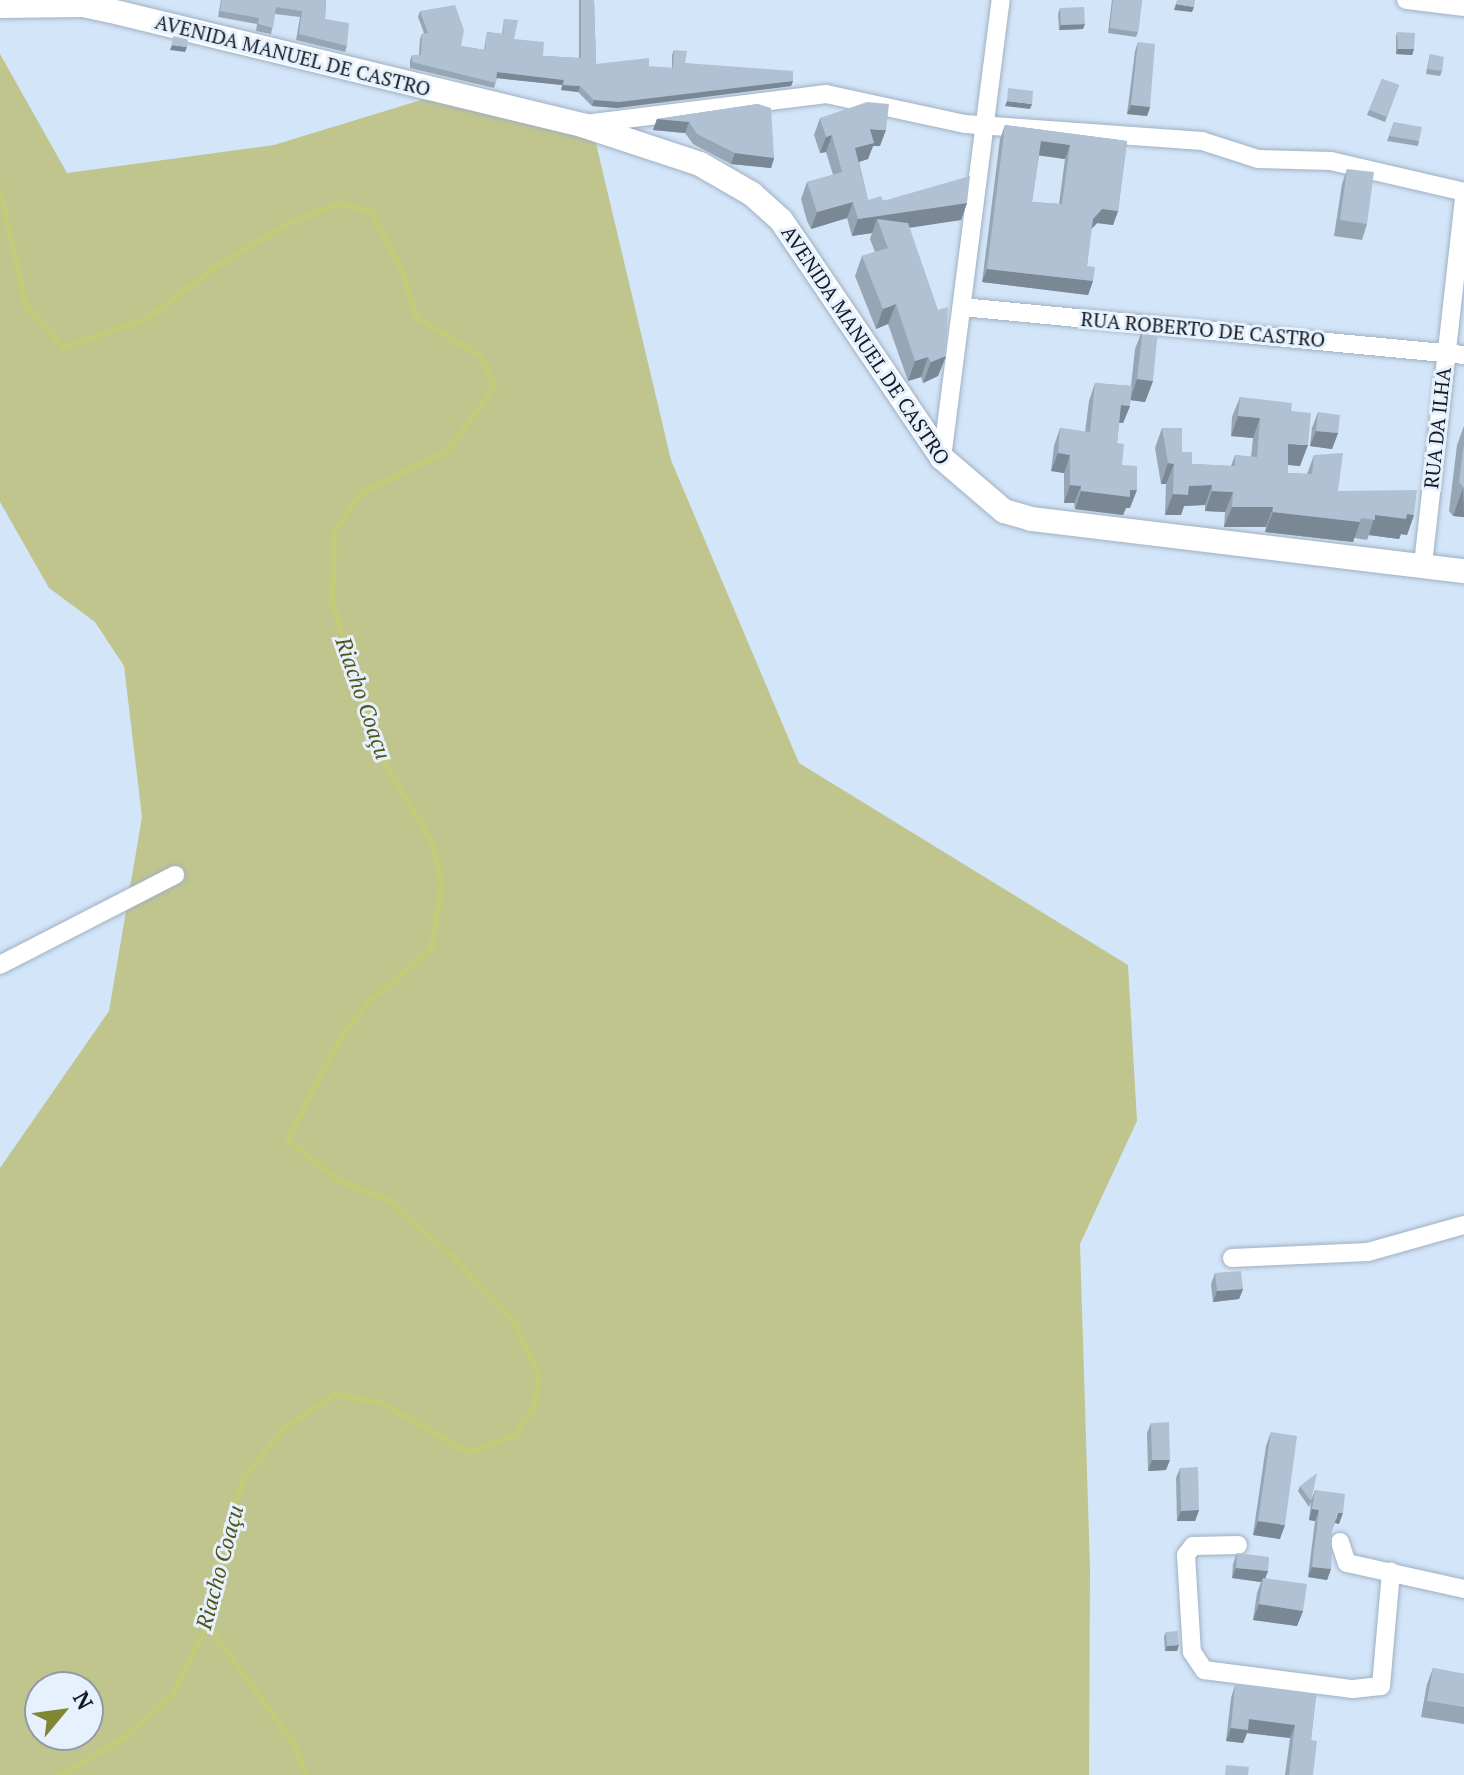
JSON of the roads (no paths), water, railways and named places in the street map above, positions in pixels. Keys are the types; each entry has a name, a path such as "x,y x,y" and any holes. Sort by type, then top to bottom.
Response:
{"street":[{"path":"942,458 1001,0"},
{"path":"1406,0 1464,7"},
{"name":"AVENIDA MANUEL DE CASTRO","path":"0,6 83,5 582,125 700,164 769,208 805,251 942,458 995,506 1032,519 1464,571"},
{"path":"582,125 826,94 983,126 1202,141 1258,159 1331,161 1464,194"},
{"name":"RUA DA ILHA","path":"1423,564 1464,194"},
{"name":"RUA ROBERTO DE CASTRO","path":"962,307 1464,355"},
{"path":"0,965 175,875"},
{"path":"1232,1258 1368,1252 1464,1225"},
{"path":"1340,1542 1347,1563 1464,1589"},
{"path":"1238,1545 1193,1546 1186,1555 1192,1652 1204,1670 1353,1689 1381,1686 1391,1571"}],"waterway":[{"name":"Riacho Coaçu","path":"0,191 26,307 63,347 147,318 213,268 286,224 338,203 370,211 402,271 416,317 482,357 494,386 448,450 360,493 334,531 332,602 377,750 433,845 441,885 431,948 369,1001 342,1034 287,1139 337,1179 388,1200 452,1256 513,1320 539,1377 532,1410 514,1435 468,1452 380,1402 335,1394 282,1429 244,1477 218,1554 207,1624 171,1696 122,1738 60,1775"},
{"path":"207,1624 293,1743 306,1775"}]}
